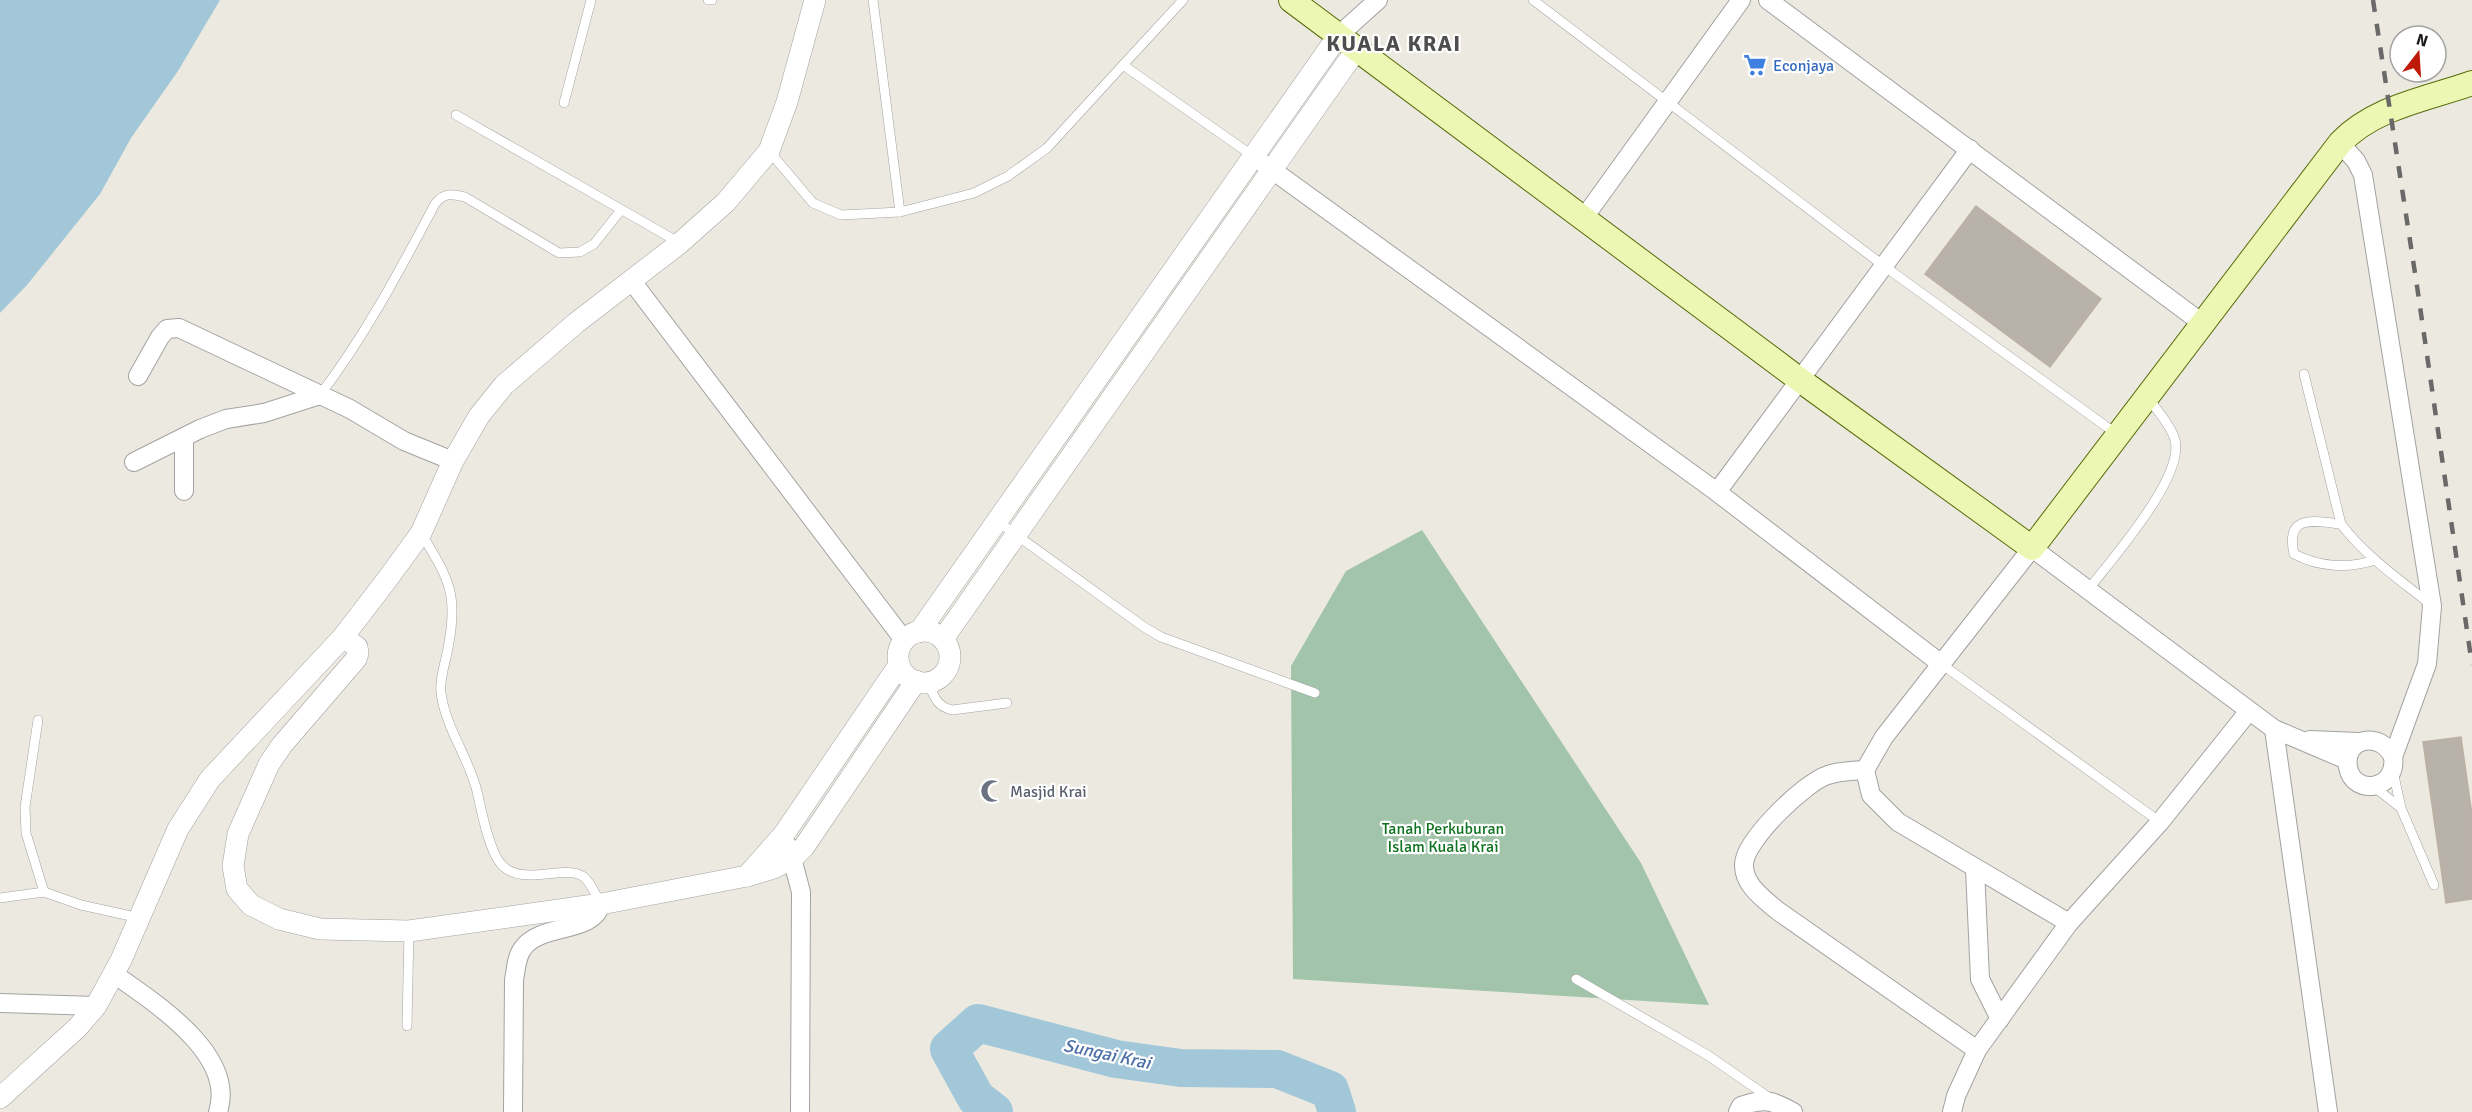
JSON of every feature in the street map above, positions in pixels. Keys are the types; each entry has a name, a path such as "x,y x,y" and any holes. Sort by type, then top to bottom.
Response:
{"main road":[{"path":"1291,0 1800,380 2032,548 2202,323 2340,143 2354,128 2390,110 2472,83"}],"street":[{"path":"0,1098 78,1028 96,1005 114,974 178,829 210,779 343,637 420,533 453,462 479,416 504,385 576,323 680,243 726,202 769,151 787,102 814,0"},
{"path":"1583,219 1741,0"},
{"path":"1768,0 2202,323"},
{"path":"922,682 903,673 899,665 900,647 912,636 997,521 1253,156 1347,43 1375,4"},
{"path":"943,639 1273,169 1347,43"},
{"path":"2340,143 2356,161 2364,175 2432,606 2427,664 2409,709 2393,764 2385,781 2373,786 2366,786 2354,779 2350,773 2349,753 2409,709"},
{"path":"1718,492 1970,149"},
{"path":"1253,156 1718,492 1940,663"},
{"path":"631,280 912,636"},
{"path":"138,376 160,337 167,329 173,327 350,409 404,441 453,462"},
{"path":"134,462 226,419 264,413 320,395"},
{"path":"184,437 184,491"},
{"path":"2069,923 1898,822 1871,795 1864,770 1884,737 2032,548 2274,729 2293,739 2348,760"},
{"path":"343,637 357,647 356,659 282,745 269,764 238,834 233,866 237,889 250,905 279,919 320,929 409,931 601,904 747,876 774,868 793,858 804,847 922,682 942,675 950,661 950,653 943,639 928,631 912,636"},
{"path":"747,876 784,834 899,665"},
{"path":"1952,1112 1956,1096 1977,1050 2069,923 2160,822 2249,711"},
{"path":"2274,729 2328,1112"},
{"path":"2293,739 2366,741 2386,746 2393,764"},
{"path":"1864,770 1828,775 1803,788 1754,840 1744,864 1749,885 1778,911 1977,1050"},
{"path":"784,834 793,858 801,892 800,1112"},
{"path":"1975,869 1980,979 2000,1019"},
{"path":"513,1112 514,980 520,954 532,940 555,930 593,919 599,912 601,904"},
{"path":"114,974 173,1017 201,1046 220,1079 222,1110"},
{"path":"0,1003 96,1005"},
{"path":"1738,1112 1741,1106 1759,1100 1776,1102 1793,1112"}],"lane":[{"path":"564,104 591,0"},
{"path":"873,0 900,212"},
{"path":"769,151 813,203 841,214 900,212 974,193 1008,176 1047,148 1183,0"},
{"path":"1533,0 1884,266 2118,435"},
{"path":"1123,65 1253,156"},
{"path":"456,115 680,243"},
{"path":"320,395 337,373 395,281 440,197 449,194 465,197 559,253 580,252 594,244 621,210"},
{"path":"2304,374 2341,524 2375,560 2432,606"},
{"path":"2088,590 2162,491 2175,459 2175,438 2147,396"},
{"path":"2341,524 2307,520 2296,527 2291,539 2294,554 2306,560 2337,567 2375,560"},
{"path":"997,521 1161,637 1315,693"},
{"path":"420,533 447,578 453,604 450,641 440,689 447,722 472,775 489,838 501,864 513,872 534,876 577,873 586,879 601,904"},
{"path":"1940,663 2160,822"},
{"path":"922,682 936,703 943,708 952,710 1007,703"},
{"path":"38,720 25,807 26,833 44,892"},
{"path":"2393,764 2401,808 2434,885"},
{"path":"2373,786 2401,808"},
{"path":"0,898 44,892 81,905 140,918"},
{"path":"407,1026 409,931"},
{"path":"1576,979 1709,1056 1776,1102"}],"green space":[{"name":"Tanah Perkuburan Islam Kuala Krai","path":"1422,530 1641,863 1709,1005 1293,979 1291,666 1346,571"}],"water":[{"path":"0,0 220,0 178,71 131,138 100,194 27,285 0,313"}],"building":[{"path":"1976,206 2101,299 2050,367 1925,274"},
{"path":"2461,737 2472,815 2472,899 2446,903 2423,742"}],"waterway":[{"name":"Sungai Krai","path":"994,1112 976,1098 949,1049 978,1023 1116,1059 1181,1068 1277,1069 1330,1090 1337,1112"}],"railway":[{"path":"2373,0 2472,665"}],"place":[{"name":"Econjaya","path":"1755,65"},
{"name":"Masjid Krai","path":"992,791"}],"district":[{"name":"KUALA KRAI","path":"1394,43"}]}
